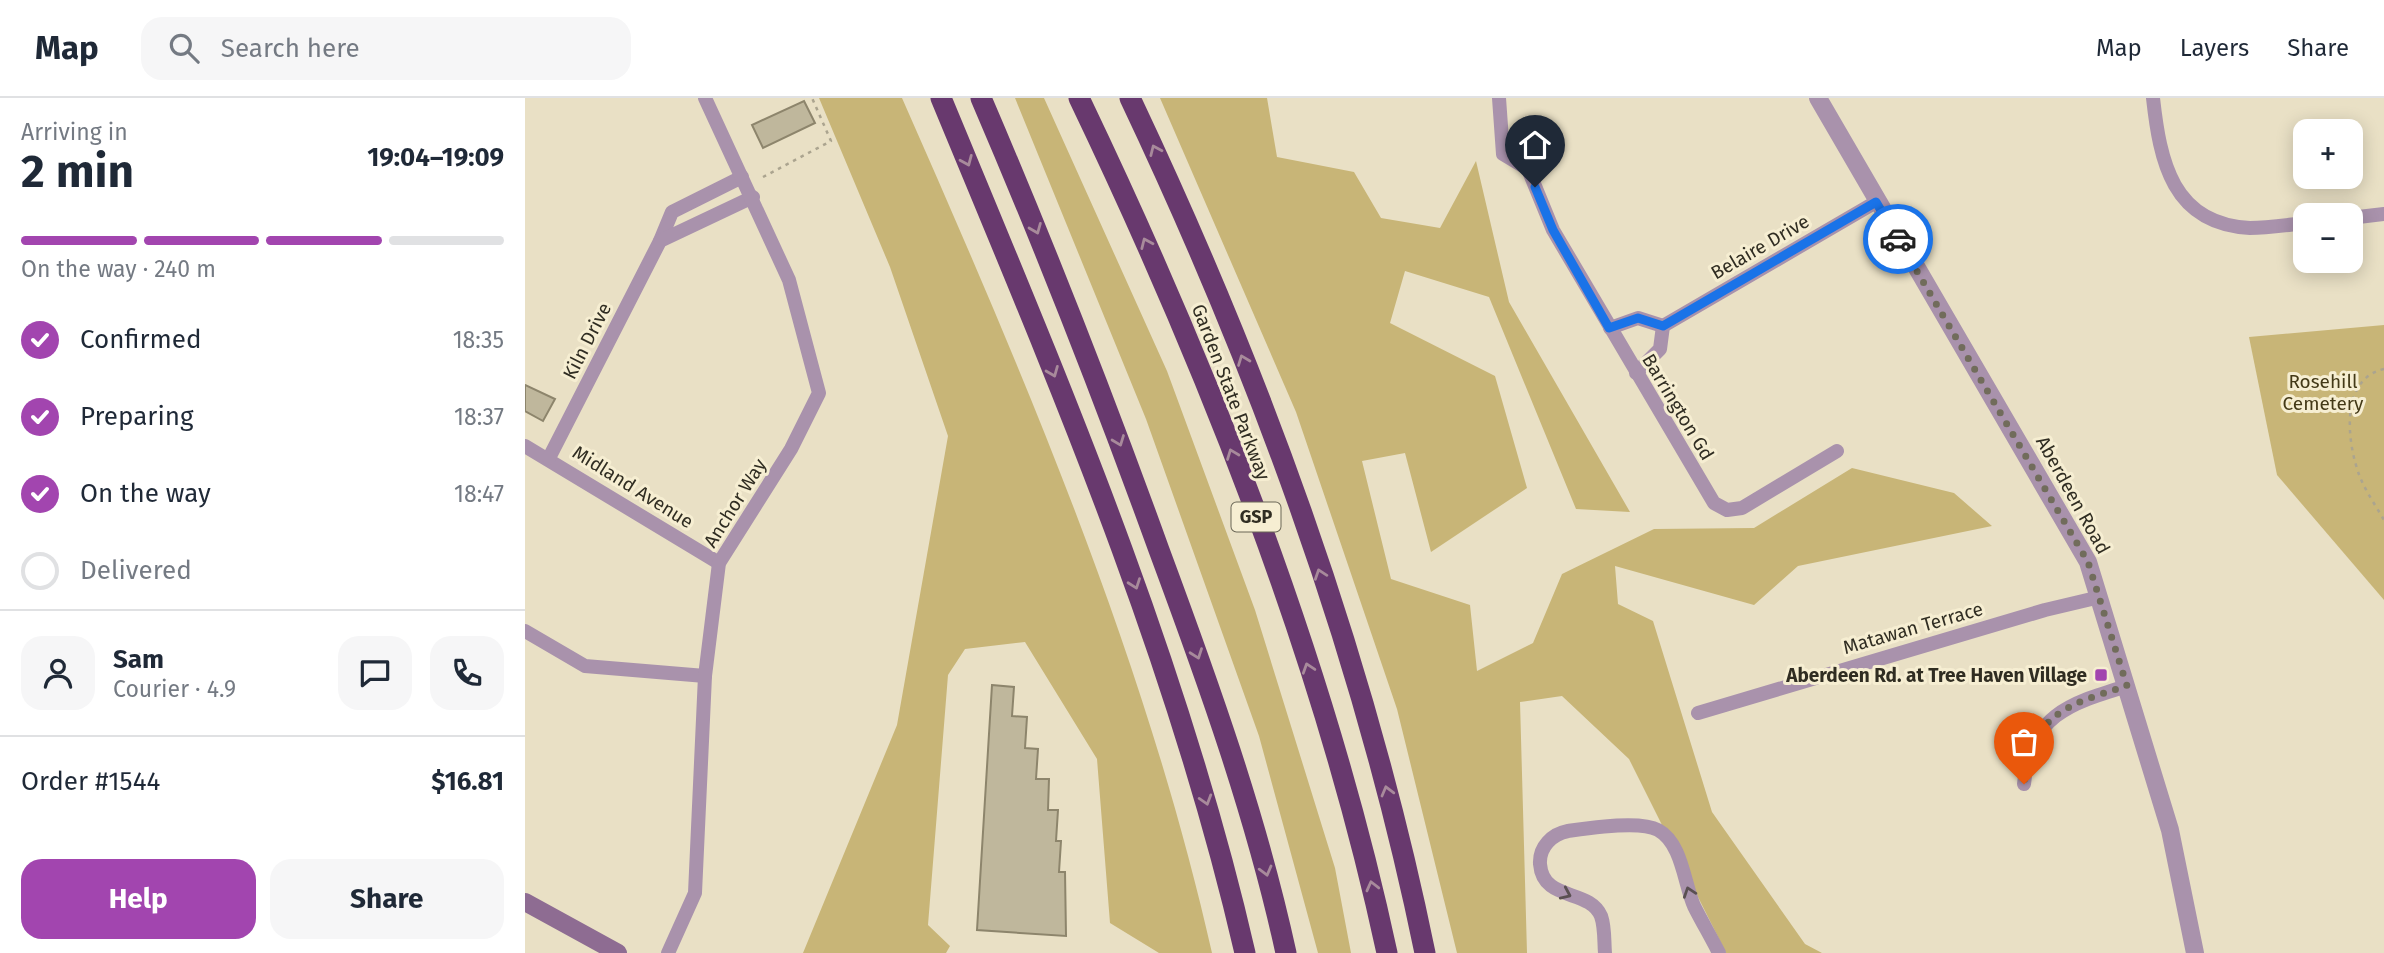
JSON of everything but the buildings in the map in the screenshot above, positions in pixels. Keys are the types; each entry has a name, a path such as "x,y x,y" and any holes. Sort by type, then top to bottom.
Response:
{"highway":[{"path":"941,98 1052,369 1148,620 1210,813 1245,953"},
{"path":"981,98 1089,361 1177,597 1241,785 1286,953"},
{"name":"Garden State Parkway","path":"1079,98 1177,315 1264,540 1333,746 1361,845 1387,953"},
{"name":"Garden State Parkway","path":"1130,98 1227,319 1315,556 1377,754 1426,953"}],"main road":[{"path":"525,902 618,953"}],"street":[{"name":"Anchor Way","path":"668,953 695,894 705,676 719,563 791,449 819,393 789,281 753,197 705,98"},
{"name":"Barrington Gd","path":"1499,98 1503,154 1528,169 1553,230 1710,499 1720,508 1742,508 1837,451"},
{"name":"Aberdeen Road","path":"1818,98 1876,202 2088,562 2169,830 2195,953"},
{"path":"2153,98 2162,163 2176,189 2192,205 2211,218 2232,225 2257,227 2293,224"},
{"name":"Kiln Drive","path":"549,458 660,241 672,212 742,177"},
{"path":"660,241 753,197"},
{"name":"Belaire Drive","path":"1663,326 1876,202"},
{"path":"2363,216 2384,214"},
{"path":"1609,328 1638,318 1663,326 1660,349 1636,373"},
{"name":"Midland Avenue","path":"525,446 549,458 719,563"},
{"name":"Matawan Terrace","path":"1698,713 2032,614 2100,597"},
{"path":"525,631 585,666 705,676"},
{"path":"2024,784 2032,743 2051,717 2079,701 2127,686"},
{"path":"1605,953 1600,914 1593,905 1552,888 1541,873 1541,854 1546,844 1560,833 1640,825 1664,834 1675,850 1694,904 1719,953"}],"path":[{"path":"763,177 831,141 811,98"},
{"path":"2384,369 2368,374 2360,383 2354,398 2350,425 2354,457 2360,476 2384,520"}],"green space":[{"path":"819,98 902,98 1036,412 1117,625 1184,842 1212,953 1159,953 1110,923 1097,759 1025,642 965,649 948,675 928,925 950,946 946,953 803,953 897,725 948,436 890,267"},
{"path":"1015,98 1044,98 1167,371 1255,610 1335,868 1351,953 1318,953 1259,736 1146,419"},
{"path":"1160,98 1267,98 1277,157 1354,172 1381,218 1440,228 1476,161 1509,302 1630,512 1576,509 1489,297 1405,271 1390,323 1495,376 1527,488 1431,552 1405,453 1362,461 1391,579 1470,605 1477,671 1533,643 1562,574 1654,529 1754,528 1852,468 1954,493 1992,526 1798,566 1754,605 1615,566 1618,604 1653,621 1712,812 1805,944 1822,953 1726,953 1629,759 1562,696 1520,702 1527,953 1457,953 1397,709 1296,412"},
{"name":"Rosehill Cemetery","path":"2384,325 2384,600 2277,475 2249,337"}],"way so far":[{"path":"1898,239 2088,562 2127,686 2079,701 2051,717 2032,743 2024,784"}],"place":[{"name":"Aberdeen Rd. at Tree Haven Village","path":"2101,675"}],"route":[{"path":"1535,187 1553,230 1609,328 1638,318 1663,326 1876,202 1898,239"}]}
